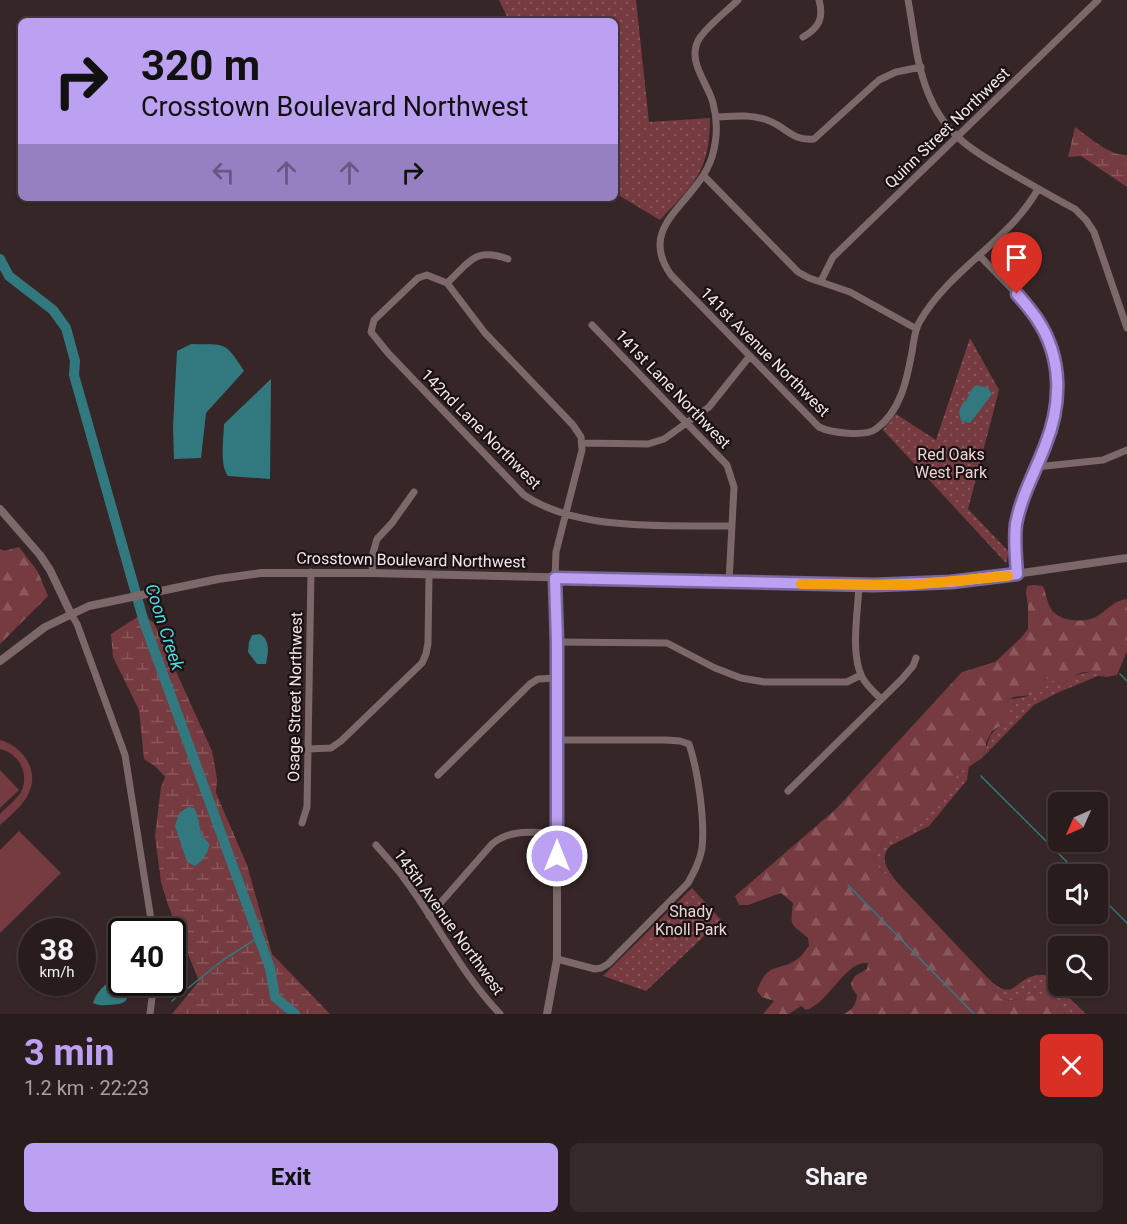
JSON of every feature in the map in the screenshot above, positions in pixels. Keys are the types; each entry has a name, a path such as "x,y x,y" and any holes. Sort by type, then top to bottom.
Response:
{"street":[{"path":"738,0 704,33 696,47 697,67 711,95 716,117 715,146 704,176 798,272 850,292 915,328 932,300 1014,222 1038,189"},
{"path":"802,37 811,33 820,21 822,14 819,0"},
{"path":"908,0 929,96 942,120 970,149 1075,209 1086,219 1094,232 1127,328"},
{"name":"Quinn Street Northwest","path":"820,281 833,257 1098,0"},
{"path":"716,117 750,116 774,123 800,139 814,139 879,80 896,72 921,67"},
{"name":"141st Avenue Northwest","path":"704,176 662,230 659,244 662,260 671,275 819,427 829,432 866,432 879,427 897,403 907,376 915,328"},
{"path":"508,259 483,254 475,257 447,283 485,333 573,425 583,443 556,552 557,959 548,1014"},
{"path":"979,255 1037,318 1049,340 1057,374 1058,400 1054,421 1020,507 1016,526 1017,574"},
{"name":"142nd Lane Northwest","path":"447,283 427,275 418,278 374,320 371,332 388,353 524,495 542,506 610,524 732,526"},
{"name":"141st Lane Northwest","path":"592,325 727,465 734,487 729,582"},
{"path":"583,443 648,444 664,439 709,407 749,357"},
{"path":"1036,467 1103,460 1127,450"},
{"path":"372,573 373,553 377,539 392,523 414,492"},
{"path":"0,509 50,570 77,624 125,754 151,918"},
{"name":"Crosstown Boulevard Northwest","path":"0,661 30,637 89,606 148,592 240,575 311,572 859,585 935,584 1127,558"},
{"name":"Osage Street Northwest","path":"302,823 307,807 311,572"},
{"path":"308,749 331,748 341,741 422,663 428,643 429,575"},
{"path":"859,585 856,648 861,675 880,699"},
{"path":"557,642 667,643 715,668 741,678 765,682 847,682 861,675"},
{"path":"788,791 913,666 916,658"},
{"path":"438,775 530,684 538,679 556,678"},
{"path":"557,959 595,969 601,968 617,956 688,883 696,870 702,849 702,828 693,758 689,744 666,740 558,740"},
{"path":"429,916 492,844 502,836 513,833 557,833"},
{"name":"145th Avenue Northwest","path":"376,845 406,880 479,992 500,1014"},
{"path":"150,1014 152,996"}],"green space":[{"path":"499,0 636,0 649,122 710,118 707,151 698,175 660,220 618,195 618,18 508,18"},
{"path":"1075,127 1107,149 1127,155 1127,187 1081,156 1068,157"},
{"name":"Red Oaks West Park","path":"970,338 999,390 968,509 1009,552 1006,563 883,430 896,414 936,440"},
{"path":"19,547 38,572 48,596 0,644 0,549 4,551"},
{"path":"1027,586 1043,586 1051,609 1060,617 1074,620 1094,618 1115,603 1127,599 1127,651 1117,675 1107,677 1095,672 1084,672 1064,684 1045,678 1039,694 1014,697 1008,700 1006,720 992,731 981,759 959,773 932,813 910,833 884,840 874,856 882,870 895,880 981,971 1000,998 1010,1001 1038,994 1051,996 1066,1014 844,1014 854,1006 857,998 851,983 855,976 867,969 868,963 852,968 822,1000 806,1010 801,1006 789,1014 763,1014 774,1001 762,997 757,991 761,981 770,971 800,957 809,946 808,938 793,924 793,903 781,893 748,905 739,905 735,896 836,809 962,672 995,662 1021,638 1028,629"},
{"path":"142,614 154,623 212,751 217,779 216,793 247,865 272,954 330,1014 172,1014 199,981 186,949 186,918 173,918 161,882 155,836 161,787 165,777 144,759 139,710 113,657 111,634"},
{"path":"1094,671 1107,677 1098,676 1034,705 981,759 993,732 1003,724 1008,700 1028,696 1041,688 1045,678 1064,684 1072,676"},
{"path":"0,740 23,755 31,771 32,780 31,789 24,802 0,825 0,814 21,792 24,778 21,765 13,755 0,749"},
{"path":"969,765 967,780 929,826 890,846 885,855 885,863 895,880 884,873 874,856 884,840 903,834"},
{"path":"0,770 19,790 0,808"},
{"path":"19,831 61,873 0,933 0,850"},
{"name":"Shady Knoll Park","path":"692,888 721,920 646,991 603,976"},
{"path":"981,971 993,983 1008,990 1025,979 1045,975 1048,978 1048,996 1067,996 1086,1014 1066,1014 1051,997 1039,994 1010,1001 1000,998"}],"water":[{"path":"191,344 223,346 228,349 244,371 206,413 201,458 174,459 173,426 177,351"},
{"path":"271,379 270,479 228,476 223,458 224,424"},
{"path":"977,385 988,388 992,394 970,423 961,421 959,412 963,402"},
{"path":"260,634 267,643 266,664 257,664 248,652 252,635"},
{"path":"188,807 194,808 202,834 209,843 205,856 195,866 187,862 175,826 179,813"},
{"path":"108,982 108,996 128,996 127,998 124,1002 115,1005 93,1003"}],"waterway":[{"name":"Coon Creek","path":"0,259 9,276 53,310 66,328 75,361 74,375 144,622 270,968 275,997 295,1014"},
{"path":"1120,674 1127,681"},
{"path":"981,776 1069,864"},
{"path":"848,885 974,1014"},
{"path":"1108,904 1127,923"},
{"path":"172,1001 223,960 259,937"}],"slow traffic":[{"path":"801,584 909,585 1008,576"}],"route":[{"path":"557,856 558,740 555,578 909,585 1017,574 1015,545 1020,507 1054,421 1058,400 1057,374 1049,340 1037,318 1017,294"}]}
